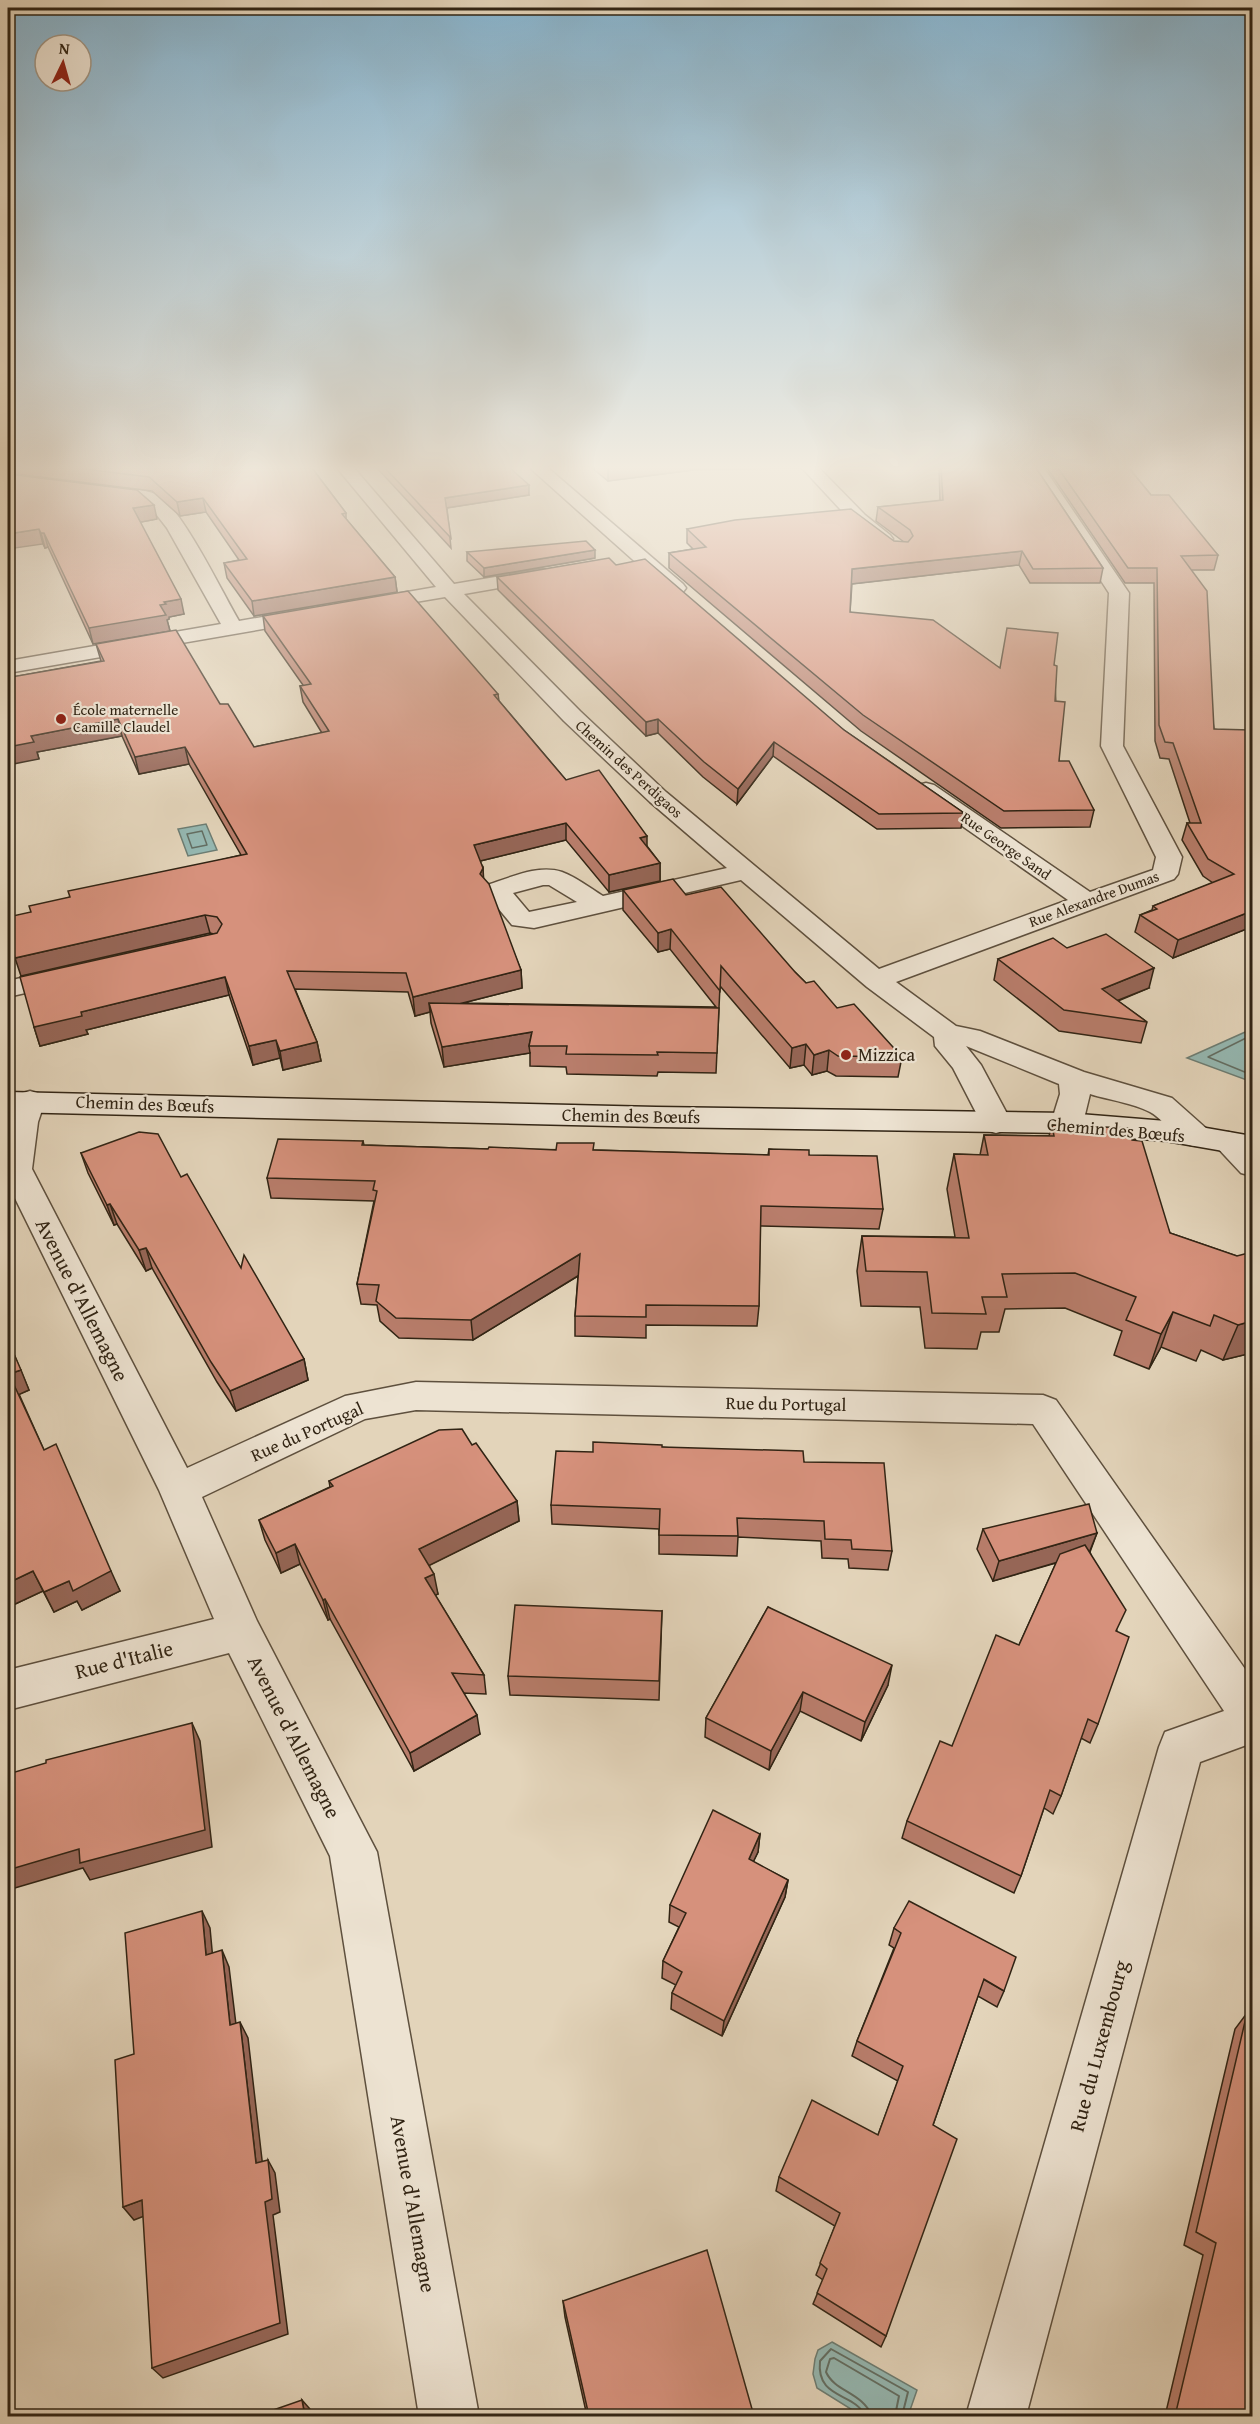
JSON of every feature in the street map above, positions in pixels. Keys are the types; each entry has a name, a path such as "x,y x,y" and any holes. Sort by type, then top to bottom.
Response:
{"street":[{"path":"206,581 233,628"},
{"name":"Chemin des Perdigaos","path":"441,581 572,716 658,797 877,981 948,1034 970,1037 1073,1079 1161,1105 1197,1137"},
{"path":"345,608 505,581"},
{"path":"668,581 690,600"},
{"name":"Rue Alexandre Dumas","path":"877,981 893,973 1165,874 1169,857 1113,746 1119,593 1111,581"},
{"path":"8,667 322,612"},
{"name":"Rue George Sand","path":"911,779 1087,902"},
{"path":"598,904 747,871"},
{"path":"8,988 86,971"},
{"name":"Chemin des Perdigaos","path":"948,1034 950,1046 966,1065 996,1123"},
{"path":"1067,1123 1075,1094 1073,1079"},
{"name":"Chemin des Bœufs","path":"19,1102 656,1117 1067,1123 1166,1131 1240,1144"},
{"name":"Avenue d'Allemagne","path":"19,1102 22,1122 16,1169 179,1490 240,1631 353,1852 449,2416"},
{"path":"1240,1144 1252,1165"},
{"name":"Rue du Portugal","path":"179,1490 358,1406 416,1396 1042,1410 1252,1715"},
{"name":"Rue d'Italie","path":"8,1690 240,1631"},
{"name":"Rue du Luxembourg","path":"996,2416 1181,1747 1252,1723"}],"water":[{"path":"206,824 217,850 188,856 178,829"},
{"path":"1252,1029 1252,1082 1187,1058"},
{"path":"832,2342 917,2390 908,2416 862,2416 817,2388 813,2374 815,2359 818,2350"}],"building":[{"path":"67,581 172,581 181,599 160,605 166,615 89,628"},
{"path":"237,581 370,581 252,601"},
{"path":"501,581 671,581 844,730 964,813 879,814 774,742 738,789 704,762 658,719 646,722"},
{"path":"703,581 851,581 850,612 933,620 1000,668 1007,628 1058,633 1054,665 1057,666 1055,701 1065,702 1059,761 1069,761 1094,810 1004,811 863,715"},
{"path":"1157,581 1200,581 1207,591 1214,729 1250,730 1252,736 1252,911 1178,940 1140,915 1157,909 1153,906 1234,874 1208,859 1187,823 1201,823 1173,743 1165,742 1159,725"},
{"path":"408,591 498,694 494,695 566,780 599,770 647,836 640,838 660,863 609,875 566,823 474,845 483,868 480,874 489,884 521,970 413,997 406,973 287,971 317,1042 280,1051 276,1040 249,1046 225,977 81,1012 82,1016 34,1027 20,977 217,933 222,924 217,917 205,915 15,958 8,932 8,917 31,912 29,906 70,897 68,891 247,854 185,747 135,757 118,719 31,736 34,742 8,747 8,671 10,670 12,677 104,661 96,644 176,630 220,704 228,704 254,747 329,731 300,686 311,684 263,616"},
{"path":"673,879 686,895 721,887 806,983 814,981 837,1008 854,1004 902,1057 838,1056 829,1050 814,1055 806,1044 792,1048 721,966 720,991 671,929 658,933 623,890"},
{"path":"1106,934 1154,968 1102,989 1147,1022 1064,1010 998,959 1053,938 1067,948"},
{"path":"429,1003 719,1008 717,1053 566,1054 567,1046 529,1046 532,1032 442,1047"},
{"path":"1052,1125 1129,1128 1132,1140 1142,1141 1170,1233 1237,1256 1252,1252 1252,1321 1238,1325 1214,1315 1210,1326 1173,1312 1161,1334 1126,1320 1136,1297 1075,1273 1002,1274 1007,1297 982,1297 986,1314 932,1313 927,1272 866,1271 862,1236 969,1238 954,1154 988,1155 984,1135 1054,1136"},
{"path":"139,1132 158,1134 181,1177 187,1174 241,1268 244,1255 304,1359 230,1391 146,1248 139,1250 110,1204 107,1205 81,1153"},
{"path":"278,1139 363,1141 362,1145 556,1150 557,1143 594,1143 593,1150 769,1155 769,1149 809,1150 809,1155 877,1156 883,1209 761,1206 759,1306 646,1305 646,1317 575,1316 580,1254 471,1320 396,1318 376,1301 379,1285 357,1284 377,1191 373,1190 375,1181 267,1178"},
{"path":"8,1340 21,1370 9,1374 44,1450 56,1444 111,1571 73,1591 69,1581 44,1592 33,1571 8,1583"},
{"path":"462,1429 472,1445 476,1443 517,1501 419,1549 434,1574 425,1578 484,1675 452,1673 477,1715 410,1753 325,1599 323,1600 295,1544 276,1553 259,1520 333,1486 329,1481 439,1430"},
{"path":"593,1442 662,1445 662,1447 803,1451 804,1462 884,1463 892,1551 852,1549 851,1540 825,1539 824,1521 737,1518 738,1536 659,1535 660,1509 551,1505 556,1451 593,1452"},
{"path":"1089,1504 1097,1533 999,1561 983,1529"},
{"path":"1085,1545 1126,1610 1116,1631 1129,1637 1098,1724 1088,1719 1061,1796 1050,1790 1021,1876 907,1821 940,1741 952,1746 996,1635 1019,1645 1060,1554"},
{"path":"515,1605 662,1611 659,1681 508,1676"},
{"path":"768,1607 892,1665 865,1722 803,1692 771,1751 706,1718"},
{"path":"192,1723 205,1830 80,1863 79,1849 8,1870 8,1774 46,1763 46,1760"},
{"path":"713,1810 760,1834 749,1859 788,1880 724,2021 672,1993 682,1972 663,1961 686,1913 670,1905"},
{"path":"909,1901 1016,1957 1004,1991 984,1979 933,2125 957,2139 886,2336 817,2293 827,2269 820,2263 840,2213 779,2177 812,2100 878,2135 903,2066 857,2041 901,1933 894,1928"},
{"path":"202,1911 206,1955 222,1950 230,2025 240,2022 256,2163 268,2160 272,2199 265,2202 280,2323 152,2368 142,2200 123,2207 115,2060 134,2054 125,1933"},
{"path":"1247,2013 1252,2016 1252,2416 1175,2416 1216,2243 1196,2232"},
{"path":"707,2250 754,2416 589,2416 563,2301"},
{"path":"302,2400 305,2416 256,2416"}],"place":[{"name":"École maternelle Camille Claudel","path":"61,719"},
{"name":"Mizzica","path":"846,1055"}]}
